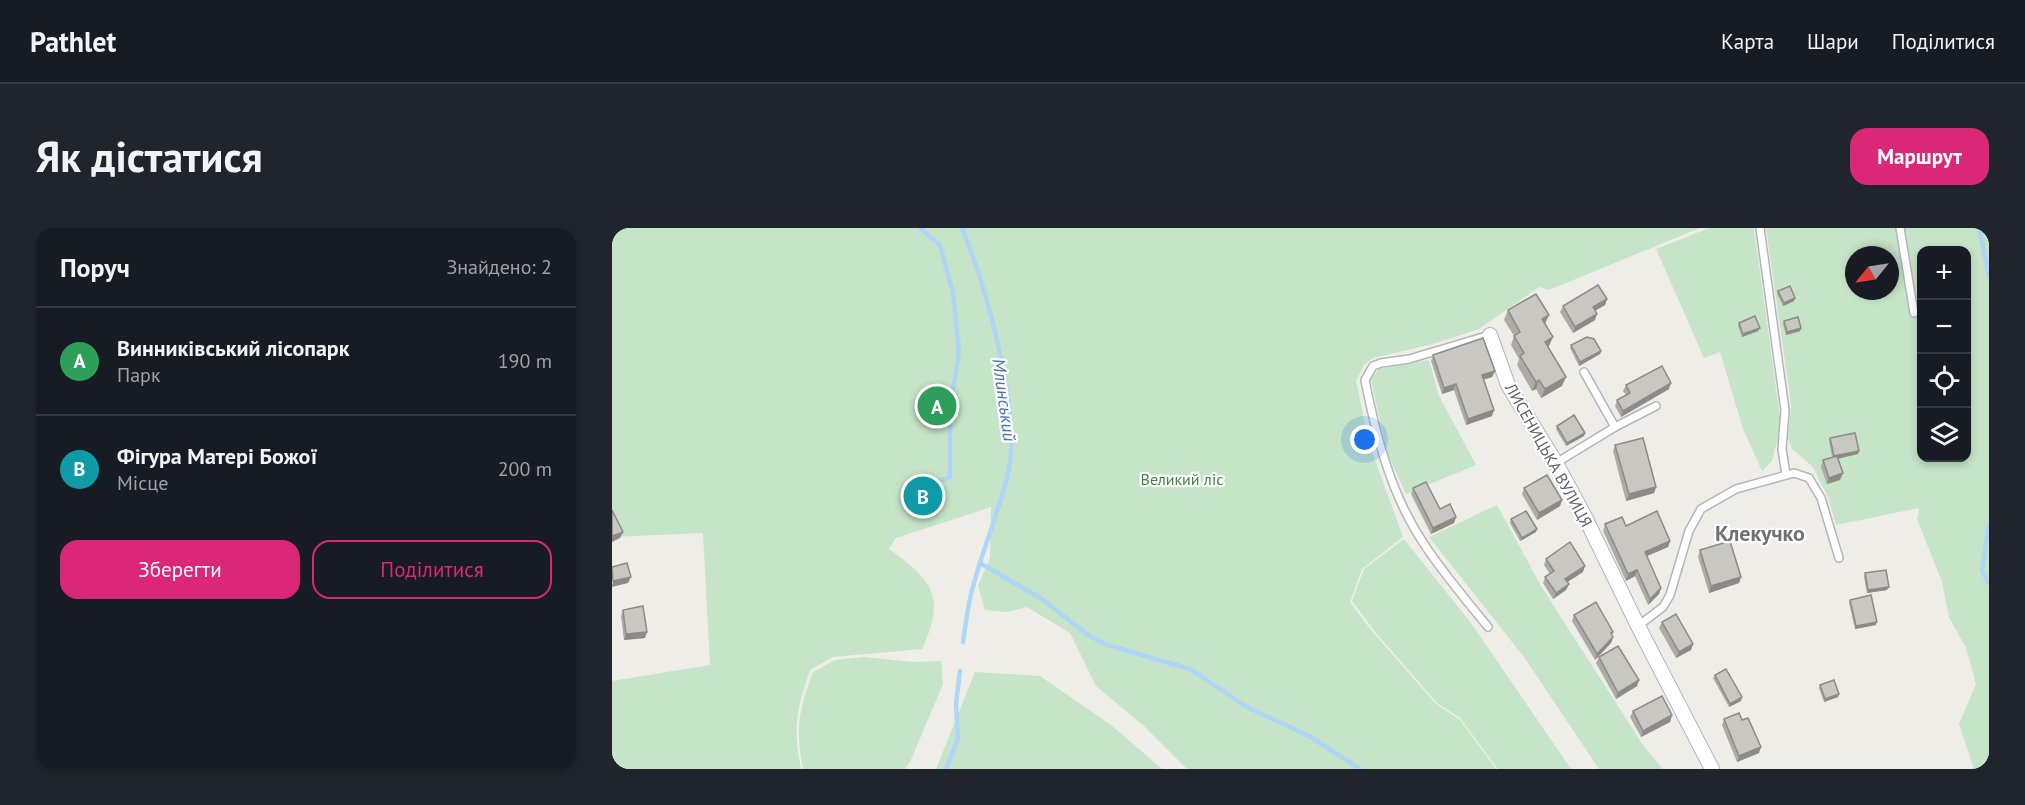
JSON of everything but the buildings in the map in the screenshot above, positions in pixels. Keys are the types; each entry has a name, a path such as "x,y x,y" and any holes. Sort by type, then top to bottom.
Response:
{"street":[{"name":"ЛИСЕНИЦЬКА ВУЛИЦЯ","path":"1490,335 1508,385 1556,463 1712,769"}],"lane":[{"path":"1760,228 1785,410 1782,449 1786,475"},
{"path":"1900,228 1914,312"},
{"name":"ЛИСЕНИЦЬКА ВУЛИЦЯ","path":"1488,627 1423,543 1407,513 1387,468 1365,380 1373,366 1381,363 1409,360 1490,335"},
{"path":"1584,372 1615,427"},
{"path":"1556,463 1615,427 1656,406"},
{"path":"1638,626 1663,607 1670,595 1689,531 1701,509 1736,489 1786,475 1802,474 1814,483 1839,558"}],"green space":[{"name":"Великий ліс","path":"612,228 1700,228 1549,290 1539,287 1479,329 1433,344 1373,358 1364,365 1356,381 1369,443 1403,537 1362,569 1350,602 1371,630 1436,704 1460,720 1496,769 1187,769 1145,727 1096,686 1070,633 1027,607 1007,612 985,610 978,586 990,558 991,507 896,538 889,549 925,581 934,603 933,616 922,649 833,657 810,670 797,719 797,742 801,769 612,769 612,681 710,665 703,533 612,537"},
{"path":"1709,228 1754,228 1781,425 1772,461 1762,471 1743,429 1720,352 1704,358 1656,249"},
{"path":"1766,228 1896,228 1911,317 1917,314 1917,462 1971,462 1971,246 1917,246 1917,307 1904,228 1989,228 1989,769 1974,769 1959,724 1976,684 1966,648 1949,617 1942,582 1917,519 1919,508 1836,525 1828,497 1812,466 1792,449 1788,439 1791,404"},
{"path":"1429,360 1439,396 1476,465 1406,494 1387,453 1371,379 1379,369"},
{"path":"1497,505 1541,586 1643,745 1663,769 1599,769 1524,657 1429,537"},
{"path":"1404,539 1471,623 1571,769 1498,769 1460,718 1437,703 1376,633 1352,601 1364,569"},
{"path":"864,657 913,662 941,661 943,684 910,762 905,769 803,769 799,742 800,719 804,697 813,672 835,660"},
{"path":"975,672 1040,676 1111,725 1162,769 936,769"}],"waterway":[{"name":"Млинський","path":"913,503 928,486 950,477 950,409 959,352 953,293 940,245 920,228"},
{"name":"Млинський","path":"962,228 991,315 999,350 1006,384 1011,448 1008,474 972,590 963,642"},
{"path":"1979,228 1989,277"},
{"path":"925,488 925,492 936,499 926,499"},
{"path":"1989,524 1982,571 1989,583"},
{"path":"980,563 1042,599 1088,635 1107,645 1190,669 1247,707 1309,736 1360,769"},
{"name":"Млинський","path":"946,769 958,739 956,703 960,671"}],"place":[{"name":"Винниківський лісопарк","path":"937,406"},
{"name":"Фігура Матері Божої","path":"923,496"}],"district":[{"name":"Клекучко","path":"1760,533"}]}
